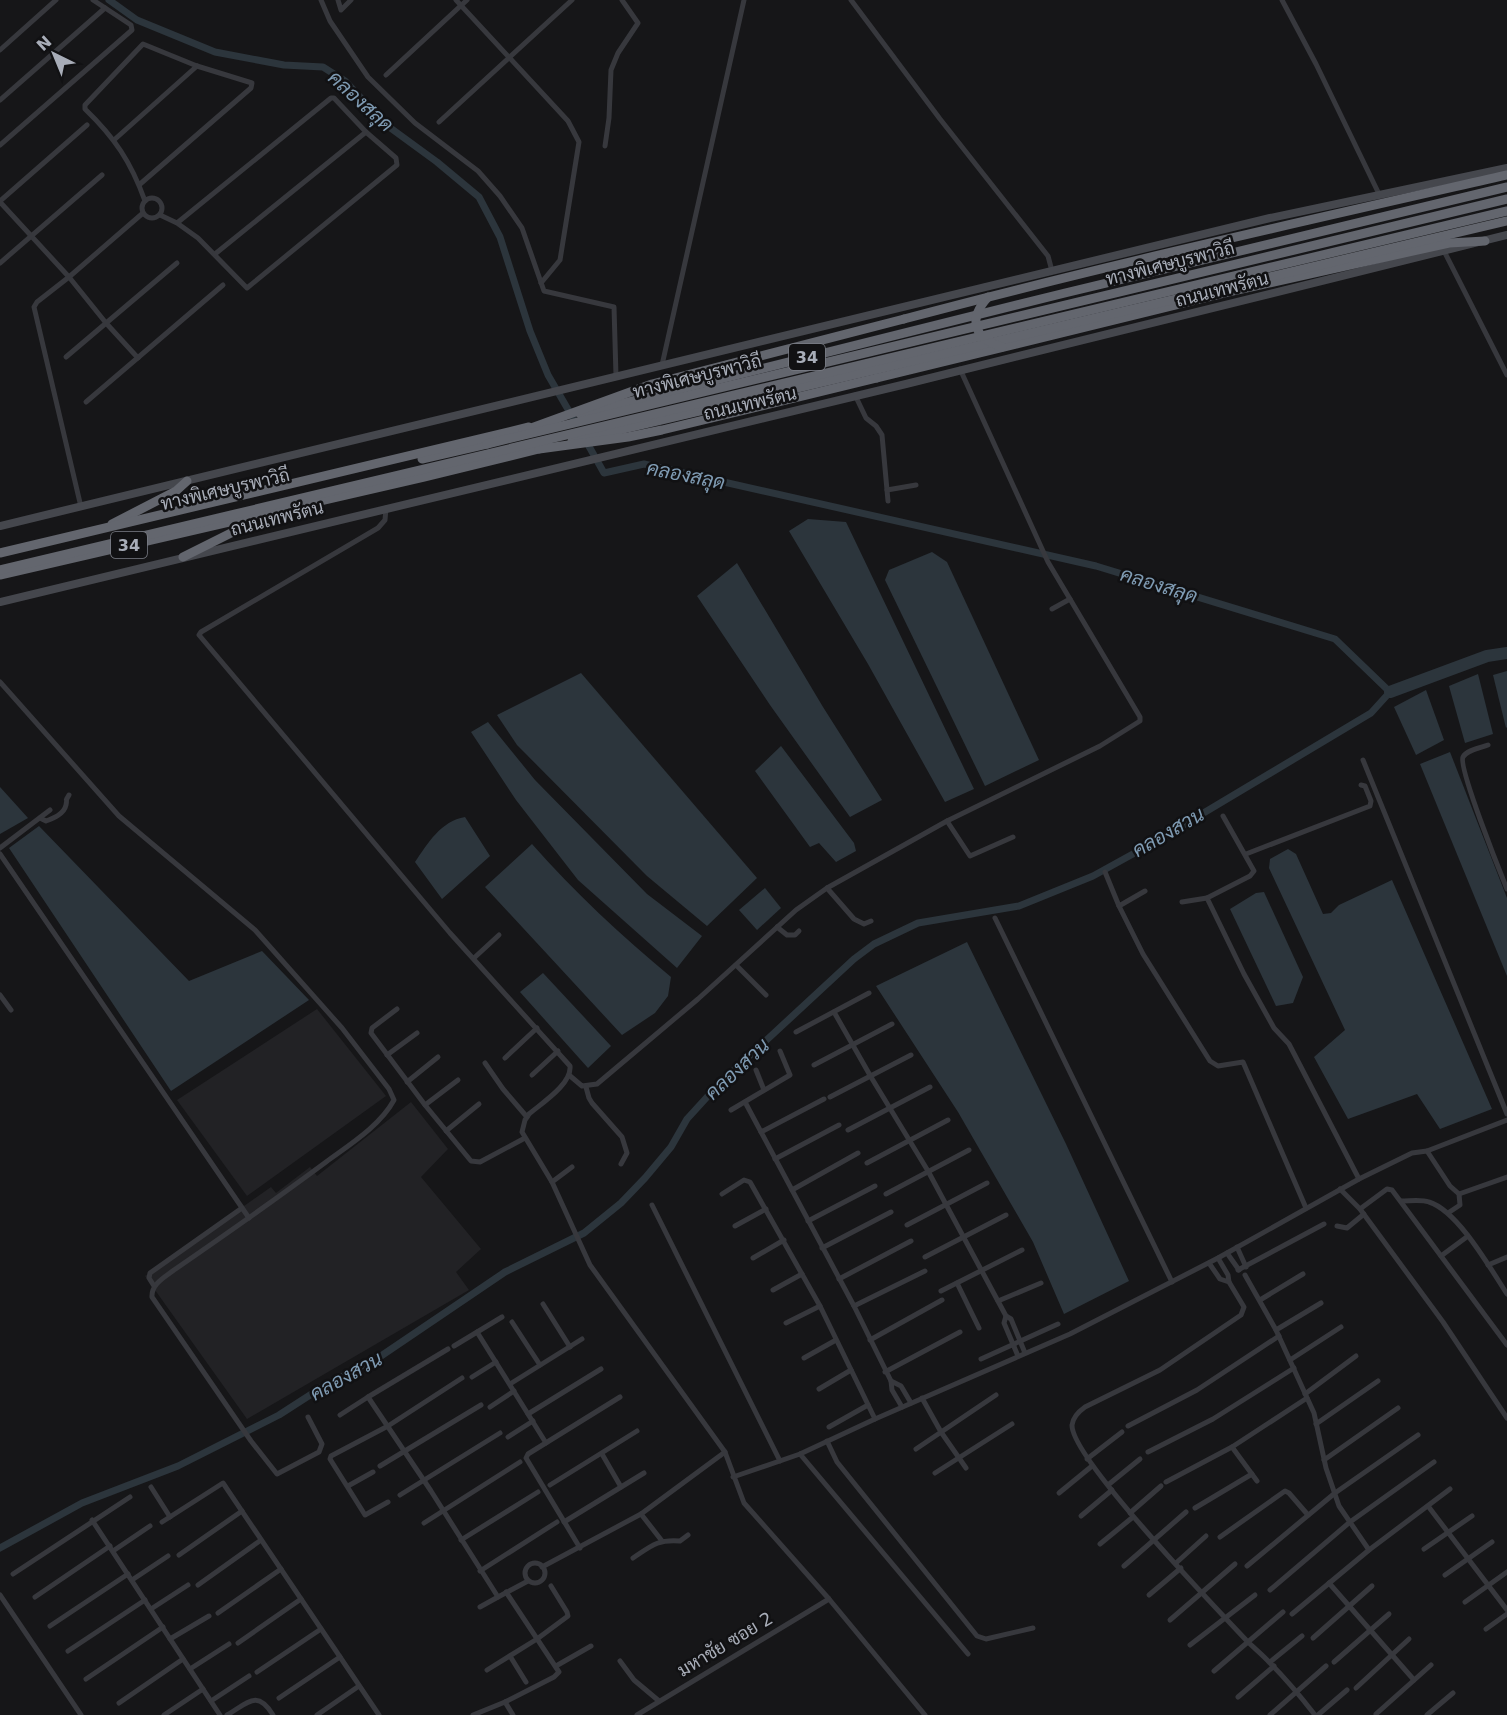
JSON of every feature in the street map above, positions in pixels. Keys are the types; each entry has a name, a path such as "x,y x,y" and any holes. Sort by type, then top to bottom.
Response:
{"highway":[{"path":"487,444 652,384 988,297 1507,175"},
{"name":"ถนนเทพรัตน","path":"0,553 485,438 1065,293 1507,187"},
{"name":"ทางพิเศษบูรพาวิถี","path":"0,558 487,444 1507,199"},
{"name":"ทางพิเศษบูรพาวิถี","path":"0,570 1507,211"},
{"path":"1447,247 1507,223"},
{"name":"ถนนเทพรัตน","path":"0,575 1507,223"},
{"path":"489,455 662,430 1229,292 1485,241"},
{"path":"988,297 980,306 975,318 979,335 989,343 1002,347"},
{"path":"108,527 116,520 176,491 187,481"},
{"path":"183,558 247,525 258,515"}],"main road":[{"name":"34","path":"0,526 1052,271 1379,194 1507,168"},
{"path":"1485,241 1507,235"},
{"name":"ถนนเทพรัตน","path":"0,602 855,395 1447,247"}],"street":[{"path":"0,50 56,0"},
{"path":"0,145 132,30 131,25 93,0"},
{"path":"321,0 330,21 368,77 415,123 478,171 500,196 522,228 544,291 614,307 616,376"},
{"path":"338,0 341,10 351,0"},
{"path":"456,0 568,121 579,142 560,260 542,283"},
{"path":"386,75 467,0"},
{"path":"439,122 572,0"},
{"path":"605,146 611,70 618,53 638,23 622,0"},
{"path":"662,365 744,0"},
{"path":"851,0 940,119 1048,256 1052,271"},
{"path":"1282,0 1316,63 1379,194"},
{"path":"0,100 105,8"},
{"path":"139,185 253,86 252,82 197,66 145,43 85,105 86,110 114,140 127,159 145,201"},
{"path":"114,140 197,66"},
{"path":"160,215 162,208 160,201 150,198 141,207 143,213 151,218 160,215 177,223 198,238 244,287 250,287 397,165 396,158 366,132 334,98 327,99 177,223"},
{"path":"87,125 0,201 138,358"},
{"path":"215,254 366,132"},
{"path":"0,263 102,175"},
{"path":"81,507 34,307 37,302 143,213"},
{"path":"1447,247 1507,375"},
{"path":"66,357 177,263"},
{"path":"86,402 223,285"},
{"path":"569,1076 582,1086 597,1084 736,965 796,910 827,888 947,821 1100,746 1140,721 1140,717 1040,547 960,369"},
{"path":"855,395 866,418 882,435 888,501"},
{"path":"887,490 916,485"},
{"path":"386,508 385,520 378,528 201,632 200,635 474,958 570,1066 566,1081 527,1117 522,1132 552,1182 581,1249 627,1319 725,1452 740,1496 748,1509 829,1599 925,1715"},
{"path":"1052,609 1070,599"},
{"path":"0,682 119,816 255,930 342,1028 389,1089 394,1100 379,1120 154,1286 151,1291 152,1297 244,1431 277,1474 319,1452 322,1444 308,1417"},
{"path":"1488,745 1464,755 1462,762 1473,800 1507,889"},
{"path":"1363,760 1507,1114"},
{"path":"1246,854 1370,806 1371,801 1365,786 1361,785"},
{"path":"40,818 46,821 60,814 66,807 66,799 69,795"},
{"path":"0,848 50,810"},
{"path":"1182,902 1207,898 1254,871 1223,816"},
{"path":"947,821 970,856 1013,837"},
{"path":"0,854 249,1218"},
{"path":"1106,872 1119,906 1143,954 1210,1061 1218,1066 1243,1062 1306,1208"},
{"path":"827,888 854,920 864,924 871,921"},
{"path":"1119,906 1145,891"},
{"path":"1207,898 1244,974 1274,1028 1289,1044 1359,1179"},
{"path":"994,918 1172,1282"},
{"path":"777,927 787,936 799,931"},
{"path":"474,958 499,935"},
{"path":"736,965 766,994"},
{"path":"796,1032 869,993"},
{"path":"0,994 11,1010"},
{"path":"397,1009 370,1030 407,1082 471,1161 477,1162 525,1138"},
{"path":"834,1012 928,1171 1006,1316 1011,1319 1025,1353"},
{"path":"814,1065 892,1024"},
{"path":"505,1058 537,1028"},
{"path":"387,1056 417,1033"},
{"path":"532,1075 558,1051"},
{"path":"731,1110 790,1076 780,1051"},
{"path":"761,1132 912,1055"},
{"path":"407,1082 438,1057"},
{"path":"485,1063 527,1117"},
{"path":"756,1071 764,1090"},
{"path":"425,1105 458,1080"},
{"path":"586,1087 592,1103 622,1137 627,1153 621,1164"},
{"path":"848,1130 930,1087"},
{"path":"745,1102 854,1306 902,1407"},
{"path":"446,1131 479,1104"},
{"path":"867,1163 948,1120"},
{"path":"733,1477 800,1454 1070,1334 1209,1263 1340,1189 1412,1153 1427,1152 1507,1120"},
{"path":"775,1159 839,1125"},
{"path":"886,1194 969,1150"},
{"path":"1427,1152 1450,1186 1459,1194 1460,1205 1448,1213"},
{"path":"792,1190 858,1153"},
{"path":"552,1182 572,1167"},
{"path":"1459,1194 1507,1177"},
{"path":"722,1194 747,1180 784,1240 820,1306 875,1419"},
{"path":"907,1225 987,1183"},
{"path":"808,1221 875,1186"},
{"path":"1340,1189 1362,1211 1443,1322 1507,1418"},
{"path":"1337,1227 1347,1228 1387,1189 1392,1190 1507,1345"},
{"path":"1401,1201 1426,1200 1437,1204 1448,1213 1468,1236 1507,1294"},
{"path":"652,1205 780,1461"},
{"path":"154,1286 148,1278 150,1273 242,1209"},
{"path":"735,1226 766,1209"},
{"path":"822,1248 891,1212"},
{"path":"925,1257 1006,1215"},
{"path":"1238,1270 1324,1224"},
{"path":"1441,1256 1468,1236"},
{"path":"753,1258 784,1240"},
{"path":"839,1279 911,1241"},
{"path":"1237,1247 1246,1266 1245,1275"},
{"path":"940,1291 1023,1250"},
{"path":"1227,1253 1238,1270 1245,1275 1278,1333 1316,1424 1324,1460 1339,1506 1369,1550"},
{"path":"1488,1265 1507,1257"},
{"path":"1218,1258 1228,1275 1228,1282 1244,1307 1241,1315 1160,1370 1085,1407 1076,1414 1072,1426 1077,1442 1092,1466 1132,1515 1317,1715 1347,1690"},
{"path":"1209,1263 1221,1279 1228,1282"},
{"path":"854,1306 925,1271"},
{"path":"773,1290 802,1274"},
{"path":"1260,1300 1303,1274"},
{"path":"957,1283 979,1328"},
{"path":"999,1302 1041,1283"},
{"path":"870,1340 942,1300"},
{"path":"1128,1426 1197,1390 1321,1303"},
{"path":"543,1304 570,1347"},
{"path":"786,1323 820,1306"},
{"path":"1006,1316 1004,1323 1018,1356"},
{"path":"454,1346 502,1317"},
{"path":"512,1322 540,1365"},
{"path":"981,1359 1058,1324"},
{"path":"1290,1360 1341,1327"},
{"path":"477,1332 546,1443"},
{"path":"885,1372 960,1332"},
{"path":"510,1384 582,1339"},
{"path":"804,1358 836,1340"},
{"path":"340,1415 448,1349"},
{"path":"1100,1544 1164,1484 1232,1448 1306,1396 1356,1356"},
{"path":"472,1377 496,1362"},
{"path":"1148,1452 1213,1419 1294,1368"},
{"path":"528,1414 601,1369"},
{"path":"819,1389 851,1370"},
{"path":"388,1502 365,1515 330,1459 331,1456 388,1426 462,1378"},
{"path":"1316,1424 1378,1380"},
{"path":"891,1381 901,1386 911,1403"},
{"path":"490,1407 514,1391"},
{"path":"916,1449 996,1395"},
{"path":"368,1397 498,1597"},
{"path":"580,1548 526,1458 527,1455 620,1397"},
{"path":"922,1398 941,1432 966,1467"},
{"path":"380,1466 481,1405"},
{"path":"829,1427 868,1405"},
{"path":"1324,1460 1398,1408"},
{"path":"508,1437 532,1421"},
{"path":"935,1473 1012,1424"},
{"path":"550,1485 637,1431"},
{"path":"1088,1459 1122,1431"},
{"path":"400,1495 500,1433"},
{"path":"1247,1566 1335,1493 1418,1435"},
{"path":"827,1441 837,1462 977,1636 986,1639 1033,1628"},
{"path":"1232,1448 1257,1481"},
{"path":"542,1567 641,1514 725,1452"},
{"path":"602,1454 621,1487"},
{"path":"800,1454 968,1654"},
{"path":"1108,1485 1140,1459"},
{"path":"424,1523 520,1462"},
{"path":"1270,1590 1350,1522 1434,1462"},
{"path":"1059,1493 1092,1466"},
{"path":"348,1486 372,1472"},
{"path":"564,1521 644,1473"},
{"path":"1195,1508 1252,1474"},
{"path":"162,1522 222,1482 379,1715"},
{"path":"151,1487 170,1516"},
{"path":"1292,1614 1369,1550 1450,1489"},
{"path":"1081,1516 1112,1491"},
{"path":"1220,1537 1285,1491 1308,1515"},
{"path":"461,1540 538,1492"},
{"path":"13,1574 129,1497"},
{"path":"1428,1506 1507,1612 1486,1629"},
{"path":"179,1555 242,1511"},
{"path":"1124,1566 1186,1512"},
{"path":"641,1514 662,1541"},
{"path":"1424,1549 1472,1516"},
{"path":"92,1520 220,1715"},
{"path":"480,1571 557,1522"},
{"path":"34,1597 150,1526"},
{"path":"633,1558 662,1541 680,1541 688,1535"},
{"path":"1176,1563 1206,1536"},
{"path":"198,1585 261,1540"},
{"path":"1445,1575 1492,1542"},
{"path":"132,1580 168,1556"},
{"path":"480,1607 528,1581 534,1583 543,1579 545,1573 542,1567 536,1563 526,1568 525,1575 528,1581"},
{"path":"1170,1620 1236,1564"},
{"path":"1149,1595 1180,1568"},
{"path":"218,1613 281,1569"},
{"path":"1465,1602 1507,1572"},
{"path":"50,1626 128,1574"},
{"path":"1329,1583 1414,1680"},
{"path":"151,1609 188,1585"},
{"path":"487,1670 537,1639 568,1614 551,1586"},
{"path":"1313,1638 1372,1586"},
{"path":"473,1715 505,1702 554,1677 559,1672 506,1592"},
{"path":"0,1595 81,1715"},
{"path":"1190,1645 1255,1595"},
{"path":"238,1643 301,1599"},
{"name":"มหาชัย ซอย 2","path":"637,1715 829,1599"},
{"path":"68,1651 145,1600"},
{"path":"1214,1671 1283,1612"},
{"path":"1334,1662 1389,1614"},
{"path":"170,1639 209,1616"},
{"path":"86,1679 163,1628"},
{"path":"257,1672 321,1629"},
{"path":"1238,1698 1302,1636"},
{"path":"1356,1688 1409,1639"},
{"path":"190,1669 229,1644"},
{"path":"556,1666 591,1646"},
{"path":"510,1656 526,1682"},
{"path":"279,1698 340,1657"},
{"path":"119,1703 183,1659"},
{"path":"620,1661 633,1680 659,1701"},
{"path":"1376,1714 1431,1665"},
{"path":"1269,1715 1326,1666"},
{"path":"210,1701 249,1676"},
{"path":"317,1715 359,1686"},
{"path":"164,1715 203,1689"},
{"path":"1427,1715 1453,1693"},
{"path":"227,1715 259,1700 264,1702 273,1715"},
{"path":"505,1702 513,1715"}],"shaded area":[{"path":"808,519 846,522 974,789 945,802 868,664 789,531"},
{"path":"932,552 947,562 1039,760 985,786 885,580 889,570"},
{"path":"737,563 882,800 850,817 770,705 697,596"},
{"path":"1507,671 1507,727 1506,728 1493,675"},
{"path":"581,673 757,878 707,926 647,876 517,745 497,715"},
{"path":"1478,674 1493,734 1465,743 1449,686"},
{"path":"1426,690 1444,740 1416,755 1394,707"},
{"path":"488,722 535,780 647,894 702,936 677,968 578,880 516,800 471,732"},
{"path":"781,746 854,843 856,851 836,862 819,843 810,847 755,771"},
{"path":"1450,752 1507,898 1507,976 1420,764"},
{"path":"0,787 28,818 0,834"},
{"path":"465,817 490,856 442,899 415,862 430,840 442,828 456,819"},
{"path":"39,826 189,981 262,951 309,1000 171,1091 9,848"},
{"path":"532,844 599,913 671,977 668,996 655,1013 622,1035 485,887"},
{"path":"1288,849 1296,854 1323,914 1331,913 1339,905 1392,880 1492,1109 1440,1129 1417,1094 1348,1119 1314,1057 1345,1030 1269,868 1270,859"},
{"path":"765,888 781,908 757,930 739,910"},
{"path":"1264,892 1303,977 1293,1003 1276,1006 1230,909 1256,893"},
{"path":"967,942 1066,1144 1129,1281 1064,1314 1033,1242 958,1112 876,986"},
{"path":"543,973 611,1046 588,1068 520,992"},
{"path":"317,1009 386,1096 247,1196 177,1100"},
{"path":"411,1102 448,1149 421,1177 481,1249 456,1272 469,1290 247,1419 145,1276 271,1187 276,1193 310,1167 317,1176"}],"waterway":[{"name":"คลองสลุด","path":"109,0 137,20 215,52 284,65 323,67 345,81 385,124 437,162 479,197 500,237 530,331 548,375 573,418"},
{"name":"คลองสวน","path":"0,1548 82,1503 178,1466 279,1415 324,1386 381,1356 505,1272 584,1233 621,1203 645,1178 671,1147 687,1119 718,1085 854,959 874,944 918,923 1019,906 1093,876 1160,839 1371,713 1390,692 1335,639 1096,566 644,464 604,473 586,441"},
{"name":"คลองสวน","path":"1390,692 1487,656 1507,653"}]}
